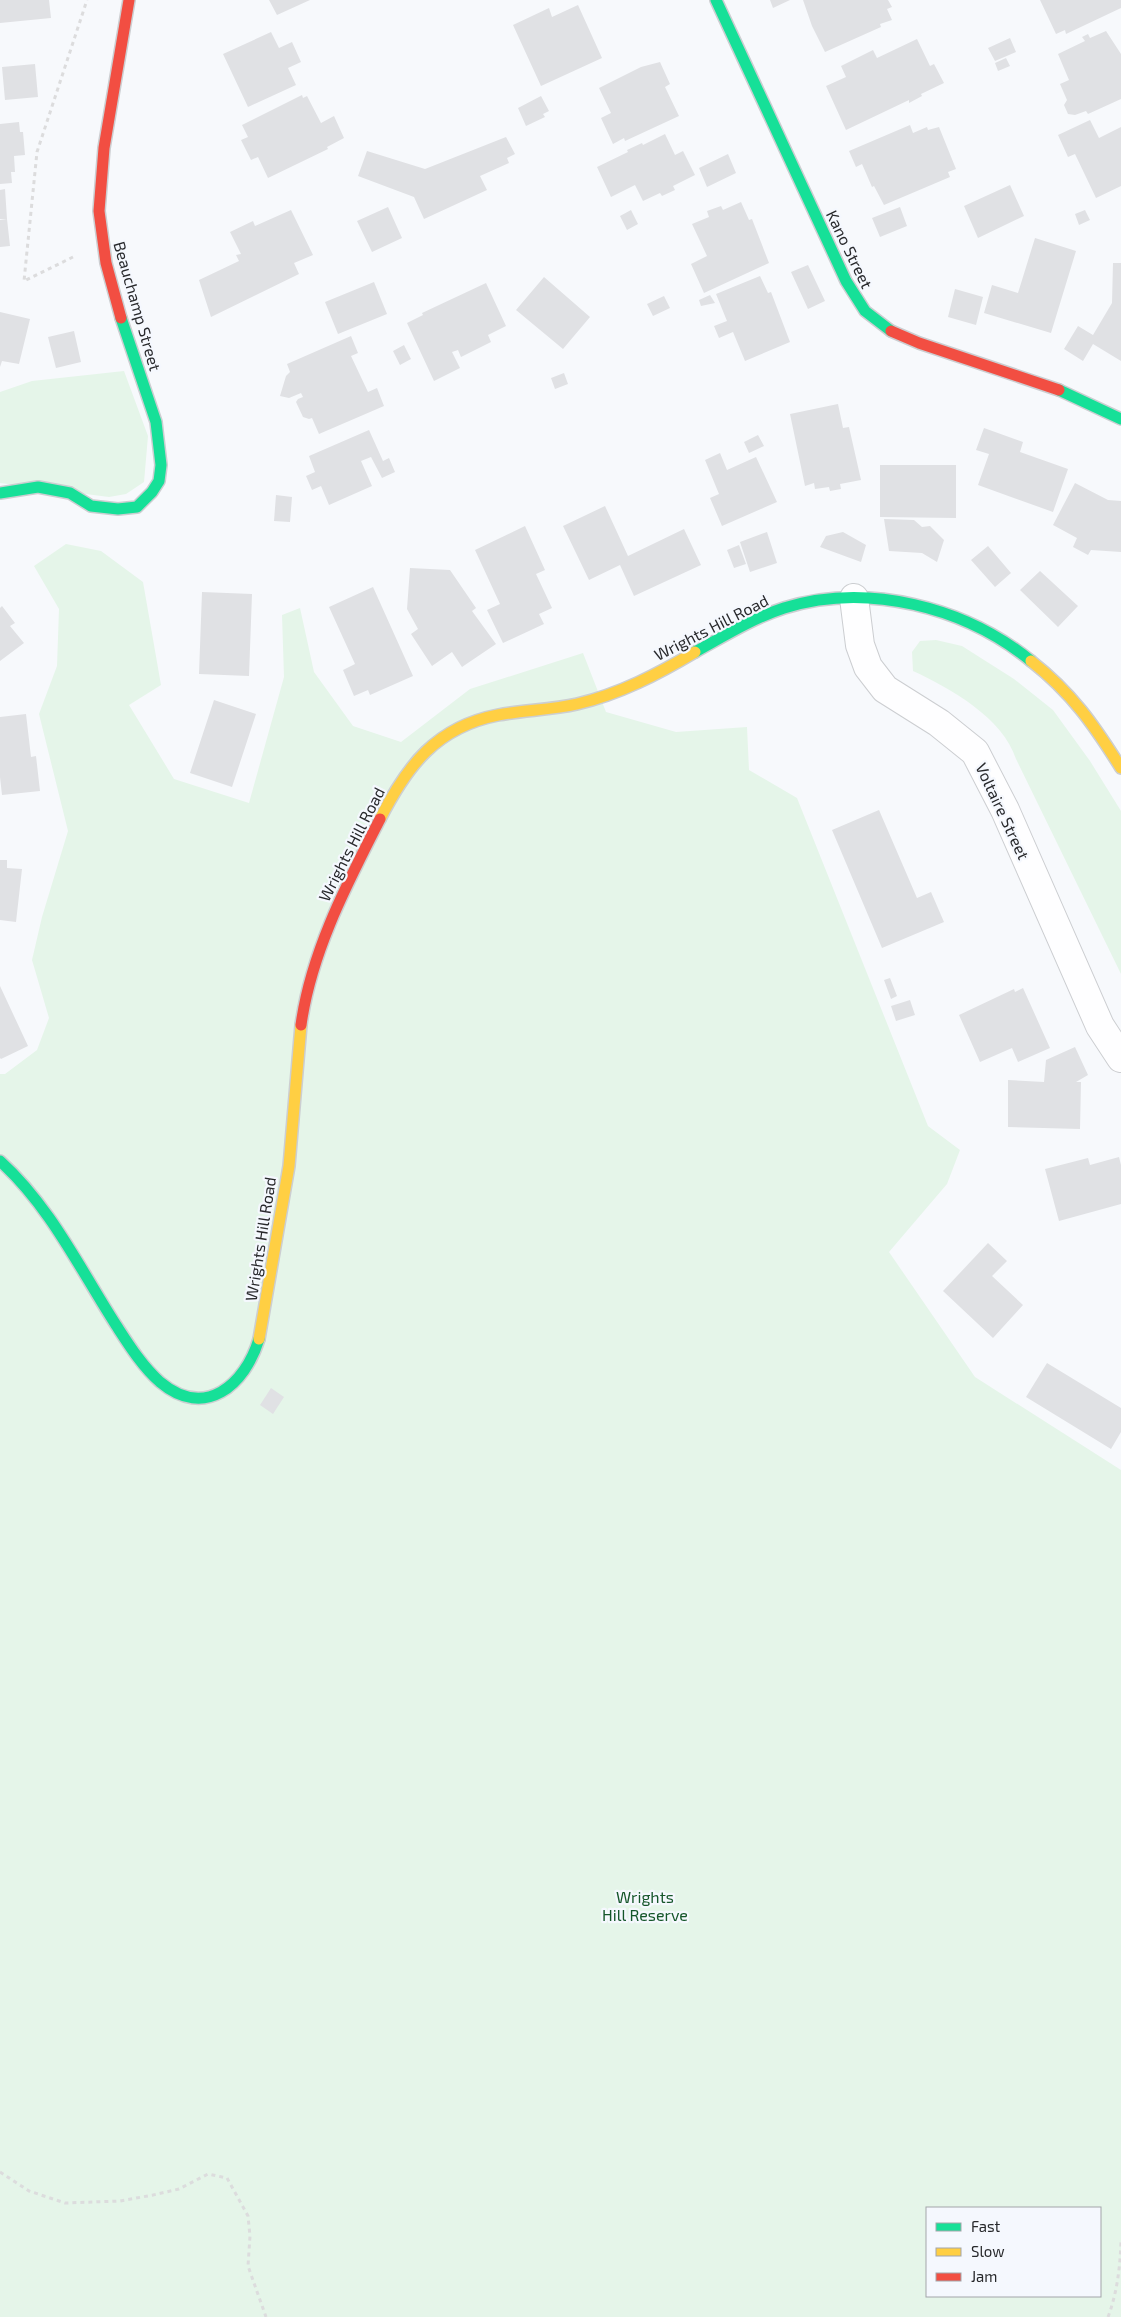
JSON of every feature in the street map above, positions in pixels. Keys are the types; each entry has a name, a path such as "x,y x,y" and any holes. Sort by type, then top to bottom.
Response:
{"street":[{"name":"Beauchamp Street","path":"0,493 38,487 70,493 91,506 118,509 138,507 160,481 162,465 156,422 127,339 103,241 99,211 104,148 129,0"},
{"name":"Kano Street","path":"716,0 846,281 858,303 881,324 918,342 1064,391 1093,403 1121,419"},
{"name":"Wrights Hill Road","path":"0,1161 25,1185 49,1218 139,1360 156,1378 181,1395 205,1399 230,1388 239,1379 251,1359 262,1323 291,1148 300,1029 314,968 337,907 370,838 408,772 434,742 461,724 499,714 583,704 614,693 647,678 769,614 805,603 854,598 887,600 938,610 982,627 1006,641 1050,675 1062,688 1092,722 1121,768"},
{"name":"Voltaire Street","path":"854,598 860,645 865,660 868,667 885,689 939,723 975,752 1005,810 1092,1009 1121,1058"}],"path":[{"path":"87,0 37,152 24,281 103,241"},
{"path":"0,2172 29,2191 65,2203 120,2200 153,2195 179,2189 208,2174 227,2178 248,2216 250,2236 248,2266 266,2317"},
{"path":"1108,2317 1119,2277 1121,2242"}],"green space":[{"path":"124,371 148,436 144,482 126,494 109,497 0,483 0,392 32,381"},
{"name":"Wrights Hill Reserve","path":"66,544 101,551 143,582 161,685 129,705 174,779 249,803 284,677 282,615 300,608 314,672 353,726 401,742 470,689 583,653 606,712 676,732 747,727 749,770 797,798 928,1126 960,1150 947,1184 889,1252 975,1377 1121,1470 1121,2317 0,2317 0,1074 5,1074 37,1050 49,1018 32,960 42,917 68,831 39,714 57,666 59,609 34,566"},
{"path":"936,640 962,646 1014,679 1053,710 1090,761 1121,811 1121,974 1009,744 1000,730 974,706 943,686 913,671 912,652 920,641"}],"building":[{"path":"0,0 49,0 51,18 0,23"},
{"path":"269,0 310,0 277,15"},
{"path":"770,0 790,0 773,8"},
{"path":"803,0 888,0 892,7 887,9 892,20 880,24 881,27 825,52 812,26"},
{"path":"1040,0 1121,0 1121,8 1066,34 1065,30 1056,34"},
{"path":"578,5 602,58 541,86 513,25 549,8 552,17"},
{"path":"1106,31 1121,54 1121,99 1088,114 1086,111 1075,115 1068,114 1064,105 1067,100 1060,84 1069,80 1058,54 1085,41 1082,37 1088,34 1090,38"},
{"path":"271,32 279,48 292,42 301,62 288,68 296,85 248,107 223,54"},
{"path":"1010,38 1016,52 995,61 988,48"},
{"path":"917,39 930,66 934,64 944,83 921,94 922,96 909,103 909,100 846,130 826,86 846,77 841,66 873,50 877,58"},
{"path":"1006,58 1010,66 998,71 995,63"},
{"path":"660,62 670,84 665,87 679,116 625,141 624,138 613,144 601,118 611,113 599,88 641,67"},
{"path":"35,64 38,97 5,100 2,67"},
{"path":"302,95 303,98 307,96 321,123 334,116 344,138 327,147 328,149 268,178 258,157 251,160 241,140 248,137 242,125"},
{"path":"541,96 549,111 543,114 545,117 526,126 518,108"},
{"path":"1090,120 1099,138 1121,127 1121,186 1096,198 1075,154 1068,157 1058,135"},
{"path":"19,122 20,132 23,132 25,155 14,156 15,172 11,172 12,183 0,184 0,124"},
{"path":"910,125 913,133 927,127 928,130 939,127 956,169 948,172 950,177 884,205 874,186 872,187 862,164 856,167 849,151"},
{"path":"665,134 675,155 683,151 695,175 673,186 675,190 662,196 660,193 643,201 635,185 611,197 597,167 628,152 627,150 642,143 643,145"},
{"path":"506,137 515,154 507,158 509,163 480,176 487,190 424,219 414,197 358,176 367,151 425,169"},
{"path":"728,154 736,173 707,187 699,168"},
{"path":"1010,185 1024,216 978,238 964,206"},
{"path":"5,189 7,219 0,219 0,190"},
{"path":"741,202 749,220 752,219 769,263 704,293 691,264 707,256 692,224 709,217 707,211 721,206 723,210"},
{"path":"388,207 402,238 372,252 357,221"},
{"path":"900,207 907,226 880,237 872,218"},
{"path":"291,210 313,255 294,263 299,274 211,317 199,280 239,261 236,255 241,254 230,232 253,221 255,226"},
{"path":"631,210 638,224 627,230 620,216"},
{"path":"1085,210 1090,220 1079,225 1075,214"},
{"path":"7,219 10,246 0,247 0,220"},
{"path":"1035,238 1076,251 1051,333 984,313 992,285 1018,293"},
{"path":"1113,263 1121,263 1121,361 1093,344 1083,361 1064,349 1078,326 1093,335 1112,303"},
{"path":"808,265 825,301 808,309 791,272"},
{"path":"760,276 768,293 771,292 790,342 745,361 733,332 719,338 714,326 727,321 716,294"},
{"path":"544,277 590,317 563,349 516,310"},
{"path":"374,282 387,314 338,334 325,302"},
{"path":"486,283 506,326 488,335 491,342 461,357 458,350 452,352 460,368 434,381 407,323 423,315 422,313"},
{"path":"955,289 983,297 976,325 948,317"},
{"path":"710,295 715,303 701,306 699,300"},
{"path":"664,296 670,308 653,316 647,304"},
{"path":"0,312 30,319 19,364 2,361 0,367"},
{"path":"74,331 81,362 56,368 48,337"},
{"path":"351,336 358,353 351,356 368,392 377,388 384,406 319,434 312,418 303,417 296,402 303,397 301,393 289,398 280,396 286,376 290,372 287,364"},
{"path":"404,345 411,359 400,365 393,351"},
{"path":"564,373 568,384 555,389 551,378"},
{"path":"838,404 843,428 849,427 861,480 840,484 841,489 830,491 829,487 815,489 814,483 805,486 790,414"},
{"path":"984,428 1023,442 1020,452 1068,469 1053,512 978,485 989,454 976,450"},
{"path":"369,430 383,461 389,458 395,472 382,478 371,457 361,461 372,486 329,505 321,486 312,490 306,476 315,472 309,456"},
{"path":"758,435 764,446 749,453 744,442"},
{"path":"720,453 727,470 756,457 777,502 722,526 710,498 719,494 705,460"},
{"path":"880,465 956,465 956,518 880,517"},
{"path":"1075,483 1108,500 1121,501 1121,552 1091,550 1088,555 1073,547 1077,538 1053,525"},
{"path":"276,495 292,497 290,522 274,521"},
{"path":"605,506 628,556 684,529 701,565 634,596 620,565 589,580 563,526"},
{"path":"884,519 914,520 922,527 930,526 944,540 937,562 922,553 889,551"},
{"path":"525,526 545,570 536,574 552,608 539,614 544,624 503,643 487,610 500,604 475,550"},
{"path":"767,532 777,563 750,572 740,542"},
{"path":"843,532 866,545 861,562 820,547 826,536"},
{"path":"739,545 746,564 734,568 727,550"},
{"path":"988,546 1011,573 995,587 971,560"},
{"path":"410,568 450,570 476,608 472,611 496,644 462,667 452,652 432,666 411,634 418,629 407,609"},
{"path":"1040,571 1078,606 1058,627 1020,590"},
{"path":"373,587 413,676 370,695 368,690 354,696 343,670 355,664 329,607"},
{"path":"202,592 252,594 249,676 199,674"},
{"path":"2,606 15,623 10,626 24,643 0,661 0,608"},
{"path":"214,700 256,714 232,787 190,773"},
{"path":"26,714 31,757 36,756 40,791 2,795 0,777 0,717"},
{"path":"879,810 917,898 931,892 944,922 882,948 832,830"},
{"path":"0,860 7,860 7,868 22,869 16,922 0,920"},
{"path":"890,978 897,996 891,999 884,980"},
{"path":"0,986 28,1046 1,1059 0,1058"},
{"path":"1023,988 1050,1048 1018,1062 1012,1048 980,1062 959,1015 1014,989 1015,992"},
{"path":"910,1000 915,1015 896,1021 891,1006"},
{"path":"1075,1047 1088,1075 1076,1082 1081,1082 1080,1129 1008,1127 1008,1080 1044,1082 1046,1060"},
{"path":"1119,1157 1121,1165 1121,1204 1059,1221 1045,1169 1088,1158 1090,1165"},
{"path":"988,1243 1007,1261 992,1276 1023,1305 993,1338 943,1291"},
{"path":"1047,1363 1121,1408 1121,1432 1111,1449 1026,1397"},
{"path":"271,1388 284,1397 273,1414 260,1405"}],"traffic: fast":[{"path":"716,0 846,281 865,311 891,331"},
{"path":"0,493 38,487 70,493 91,506 118,509 137,507 152,492 159,481 161,465 156,422 121,318"},
{"path":"1059,390 1121,419"},
{"path":"695,652 772,612 816,601 848,598 881,599 914,604 946,614 976,626 1005,642 1031,661"},
{"path":"0,1161 18,1179 49,1218 131,1348 160,1382 177,1393 192,1398 207,1397 221,1392 233,1383 244,1370 253,1356 259,1339"}],"traffic: slow":[{"path":"380,819 401,782 413,766 441,739 457,729 498,715 567,706 593,700 638,683 695,652"},
{"path":"1031,661 1059,685 1081,710 1121,768"},
{"path":"259,1339 289,1166 301,1025"}],"traffic: jam":[{"path":"121,318 106,263 99,211 104,148 129,0"},
{"path":"891,331 919,343 1059,390"},
{"path":"301,1025 313,971 322,945 343,893 380,819"}]}
